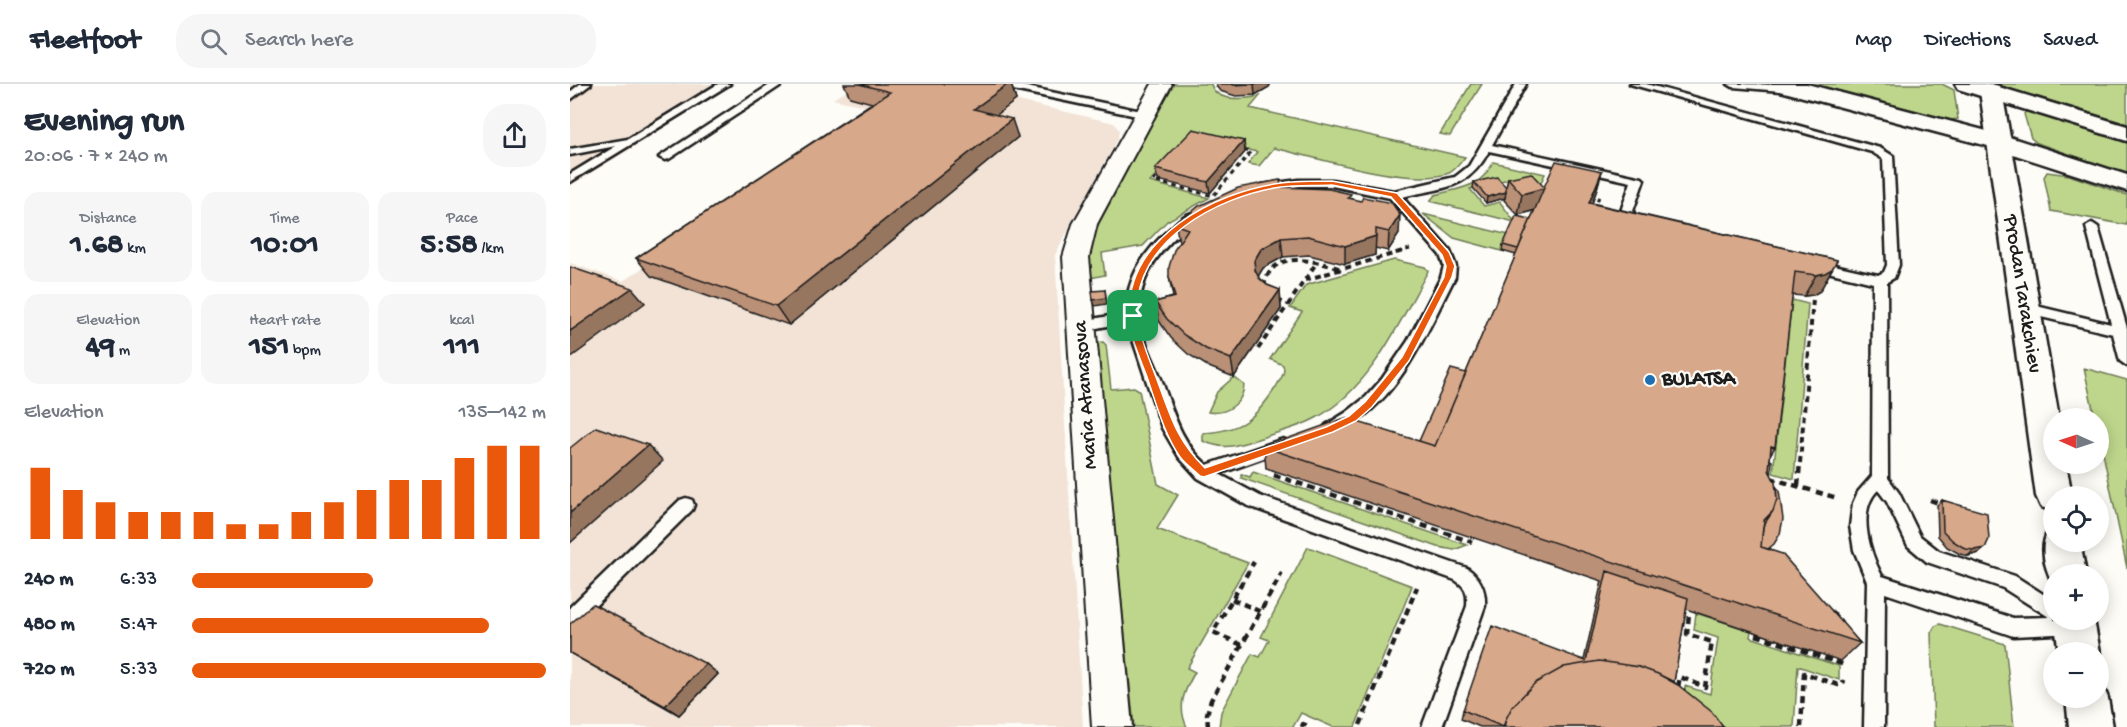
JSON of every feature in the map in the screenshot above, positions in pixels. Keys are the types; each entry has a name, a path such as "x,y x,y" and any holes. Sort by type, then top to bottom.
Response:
{"street":[{"name":"Maria Atanasova","path":"1112,727 1076,257 1078,241 1085,224 1162,84"},
{"path":"1782,84 1997,141 2127,183"},
{"path":"1966,84 2127,134"},
{"name":"Prodan Tarakchiev","path":"1990,91 2052,486"},
{"path":"2088,708 2091,727"}],"lane":[{"path":"570,97 586,84"},
{"path":"570,179 725,84"},
{"path":"666,157 778,84"},
{"path":"999,84 1146,115"},
{"path":"1250,192 1282,185 1316,182 1346,184 1394,195 1459,180 1474,168 1521,84"},
{"path":"1635,84 1876,150 1886,155 1891,162 1893,265 1889,275 1880,280 1798,260"},
{"path":"1733,84 1807,90"},
{"path":"570,152 634,140"},
{"path":"1486,147 1638,180 1627,211 1631,219 1653,227"},
{"path":"1319,433 1352,418 1381,390 1406,358 1448,277 1450,266 1446,254 1394,195"},
{"path":"1201,212 1167,237 1145,265 1136,285 1133,316 1141,349 1170,428 1184,454 1204,473 1227,488 1254,501 1461,574 1469,579 1475,586 1476,606 1432,727"},
{"path":"2092,227 2123,332 2127,361"},
{"path":"1880,280 1880,479 1893,498 1914,541 1933,557 2008,582 2043,607"},
{"path":"2024,308 2123,332"},
{"path":"1082,326 1133,316"},
{"path":"1204,473 1297,441"},
{"path":"1874,727 1876,582 1865,563 1859,522 1867,491 1880,479"},
{"path":"570,619 687,505"},
{"path":"1876,582 2013,627 2043,626"}],"path":[{"path":"1194,139 1251,152 1214,196 1163,184 1154,181 1194,139"},
{"path":"1593,213 1603,184"},
{"path":"1305,280 1421,246"},
{"path":"1267,291 1264,286 1266,277 1278,264 1299,259 1342,269"},
{"path":"1258,349 1317,262"},
{"path":"1270,296 1288,304"},
{"path":"1768,477 1798,486 1813,299"},
{"path":"1273,474 1473,542"},
{"path":"1776,488 1777,480"},
{"path":"1930,500 1952,507"},
{"path":"1242,645 1213,632 1254,562"},
{"path":"1208,727 1207,714 1211,700 1282,573"},
{"path":"1360,725 1419,582"},
{"path":"1232,600 1261,612"},
{"path":"1827,608 1843,625"},
{"path":"1676,699 1680,677 1706,687 1712,642 1687,634 1689,614"},
{"path":"1756,635 1845,665"},
{"path":"1801,727 1804,673 1838,685 1843,684 1845,655"},
{"path":"1302,727 1303,724 1311,727"}],"shaded area":[{"path":"570,84 735,84 570,186"},
{"path":"857,84 945,84 1114,123 1119,130 1118,138 1055,255 1083,727 570,727 570,263 623,281 879,109 833,99"}],"green space":[{"path":"1173,84 1211,84 1219,94 1232,98 1260,96 1250,108 1465,157 1451,172 1432,177 1411,177 1363,170 1274,148 1259,166 1248,164 1257,152 1193,137 1150,182 1209,198 1167,221 1143,246 1102,253 1105,275 1090,278 1088,257 1098,225"},
{"path":"1471,84 1482,84 1450,136 1440,134"},
{"path":"1807,84 1942,84 1954,90 1958,119 1950,120"},
{"path":"1995,84 2127,84 2127,124"},
{"path":"2026,111 2064,121 2127,143 2127,174 2037,143 2031,138 2024,114"},
{"path":"1493,162 1545,174 1537,191 1512,178 1470,189 1484,206 1500,202 1515,222 1430,201 1435,195 1476,182 1483,177"},
{"path":"2047,172 2069,175 2127,195 2127,225 2051,211 2044,177"},
{"path":"1423,214 1509,235 1502,251 1454,238"},
{"path":"1394,260 1425,267 1428,271 1382,353 1353,390 1316,418 1291,429 1234,446 1219,446 1203,441 1203,433 1228,429 1246,421 1262,407 1276,387 1284,368 1283,365 1270,359 1302,312 1290,308 1306,285"},
{"path":"1792,300 1808,304 1794,479 1773,473"},
{"path":"1103,342 1106,345 1111,389 1134,387 1139,390 1158,484 1178,495 1157,529 1248,563 1187,668 1195,672 1182,705 1187,727 1134,727 1096,343"},
{"path":"2084,368 2127,380 2127,568 2107,474 2109,408 2093,408"},
{"path":"1234,377 1244,385 1237,403 1221,412 1208,412 1217,392"},
{"path":"1253,472 1467,545 1454,550 1438,547 1241,478 1241,474 1250,477"},
{"path":"1308,547 1412,586 1355,727 1333,727 1301,713 1293,727 1219,727 1221,712 1252,654 1260,657 1269,640 1261,637"},
{"path":"1696,613 1751,631 1750,637 1839,666 1839,680 1798,666 1794,727 1723,727 1685,694 1685,686 1710,694 1718,638 1694,630"},
{"path":"1940,624 2005,644 2014,727 1934,727 1931,633 1935,626"}],"building":[{"path":"859,84 1008,84 974,109 1012,119 776,306 636,258 890,92"},
{"path":"1193,129 1244,141 1208,182 1155,169"},
{"path":"1556,161 1602,171 1589,203 1837,260 1832,269 1825,273 1816,275 1795,272 1775,447 1771,446 1769,470 1775,482 1777,499 1773,511 1764,520 1761,547 1782,554 1860,643 1264,447 1345,418 1435,446 1544,188 1522,194 1508,178 1531,173 1544,187"},
{"path":"1497,177 1506,187 1506,192 1487,197 1474,182"},
{"path":"1280,180 1281,187 1329,189 1351,194 1348,198 1361,201 1363,197 1392,203 1400,215 1389,232 1376,229 1376,236 1345,246 1308,236 1281,238 1261,249 1254,261 1255,270 1259,278 1267,285 1280,290 1231,359 1206,349 1184,335 1167,319 1155,302 1175,297 1169,277 1169,267 1174,250 1188,229 1176,225 1199,206 1238,188"},
{"path":"1516,216 1531,219 1518,249 1503,245"},
{"path":"570,267 632,288 570,331"},
{"path":"1105,290 1106,298 1093,300 1092,291"},
{"path":"1451,369 1466,373 1435,446 1419,441"},
{"path":"596,427 648,445 570,513 570,448"},
{"path":"1770,460 1772,461 1771,474 1769,470"},
{"path":"1776,486 1779,491 1783,519 1780,534 1768,549 1761,547 1763,526 1773,511 1777,499"},
{"path":"1942,500 1987,513 1989,539 1985,548 1966,549 1943,531"},
{"path":"1607,571 1688,598 1674,682 1639,667 1599,661 1564,667 1535,683 1512,707 1503,727 1463,710 1492,626 1586,661"},
{"path":"593,604 706,664 665,706 570,653 570,624"},
{"path":"1599,661 1639,667 1658,674 1678,685 1712,712 1723,727 1504,727 1512,707 1535,683 1564,667"}],"place":[{"name":"BULATSA","path":"1650,380"}],"route":[{"path":"1332,183 1394,195 1446,254 1450,266 1448,277 1406,358 1368,405 1352,418 1330,429 1204,473 1184,454 1170,428 1141,349 1133,316 1132,306 1136,285 1145,265 1167,237 1195,215 1219,203 1256,190 1282,185 1332,183"}]}
